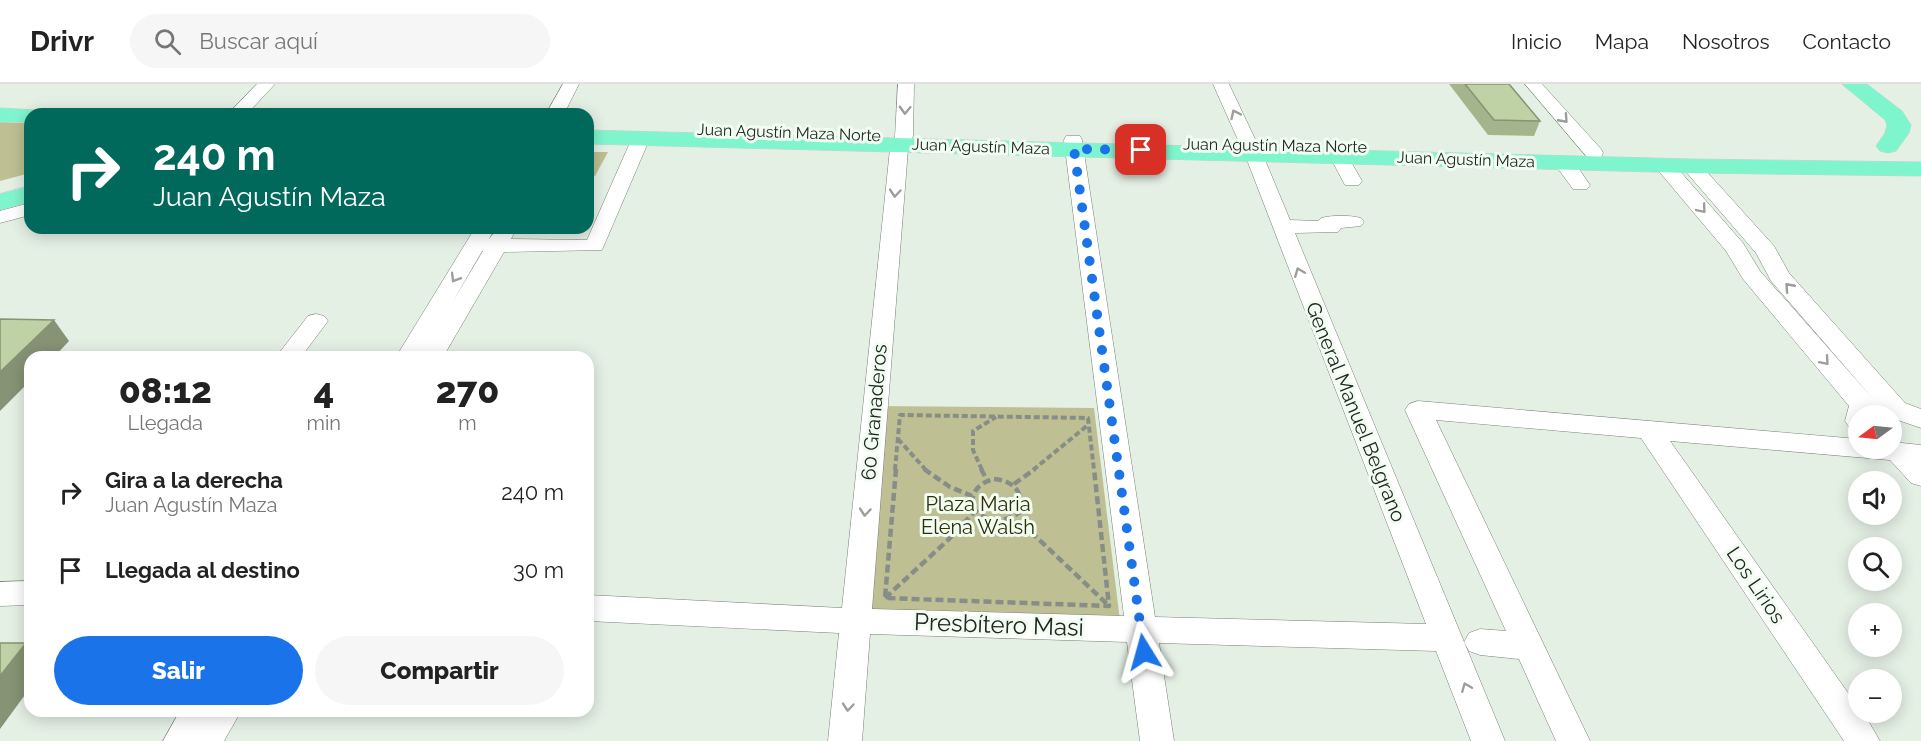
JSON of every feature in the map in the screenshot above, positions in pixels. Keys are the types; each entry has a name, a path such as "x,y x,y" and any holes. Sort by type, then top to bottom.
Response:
{"main road":[{"path":"1853,84 1894,116 1899,125 1897,133 1889,143 1901,158 1921,168"},
{"path":"1869,84 1921,119"},
{"path":"0,115 24,116"},
{"name":"Juan Agustín Maza Norte","path":"594,127 902,140"},
{"name":"Juan Agustín Maza","path":"594,137 902,140 1251,149 1338,155 1691,166 1921,168"},
{"name":"Juan Agustín Maza Norte","path":"1251,149 1594,153 1832,160 1864,156 1905,137 1921,139"},
{"path":"0,189 24,183"},
{"path":"0,202 24,196"}],"street":[{"path":"243,108 267,84"},
{"path":"558,108 571,84"},
{"path":"573,108 586,84"},
{"name":"60 Granaderos","path":"845,741 906,84"},
{"name":"General Manuel Belgrano","path":"1221,84 1251,149 1488,741"},
{"path":"1533,84 1594,153"},
{"path":"491,237 595,246 641,138"},
{"path":"1074,145 1157,741"},
{"path":"1338,155 1352,181"},
{"path":"1562,162 1580,185"},
{"path":"1664,165 1735,248 1751,274 1855,405"},
{"path":"1691,166 1766,251 1779,276 1893,405"},
{"path":"0,217 24,211"},
{"path":"1281,226 1354,222"},
{"path":"412,351 491,237"},
{"path":"434,351 491,237"},
{"path":"293,351 316,321"},
{"path":"1573,741 1418,410 1848,447"},
{"path":"1902,412 1921,419"},
{"name":"Los Lirios","path":"1649,430 1863,741"},
{"path":"1896,459 1921,477"},
{"path":"0,594 24,593"},
{"name":"Presbítero Masi","path":"594,608 856,621 1446,638"},
{"path":"1480,642 1529,647"},
{"path":"180,741 194,717"},
{"path":"206,741 220,717"}],"path":[{"path":"885,598 900,415 1088,418 1109,606"},
{"path":"987,480 978,464 970,441 973,431 999,416"},
{"path":"1014,484 1089,424"},
{"path":"898,438 930,476 946,486 972,496"},
{"path":"987,480 1007,480 1014,484 1020,488 1023,499 1022,511 1010,520 994,521 980,517 971,506 972,496 980,483 987,480"},
{"path":"885,598 948,540 975,511"},
{"path":"1010,520 1033,534 1109,606"},
{"path":"885,598 1109,606"}],"green space":[{"path":"0,122 24,123 24,175 0,181"},
{"path":"594,152 608,152 595,176"},
{"name":"Plaza Maria Elena Walsh","path":"875,406 1094,408 1121,629 856,621"}],"building":[{"path":"1465,84 1509,84 1540,121 1494,120"},
{"path":"0,319 54,320 0,372"},
{"path":"0,643 24,643 24,646 0,676"}],"route":[{"path":"1141,150 1074,149 1144,652"}]}
